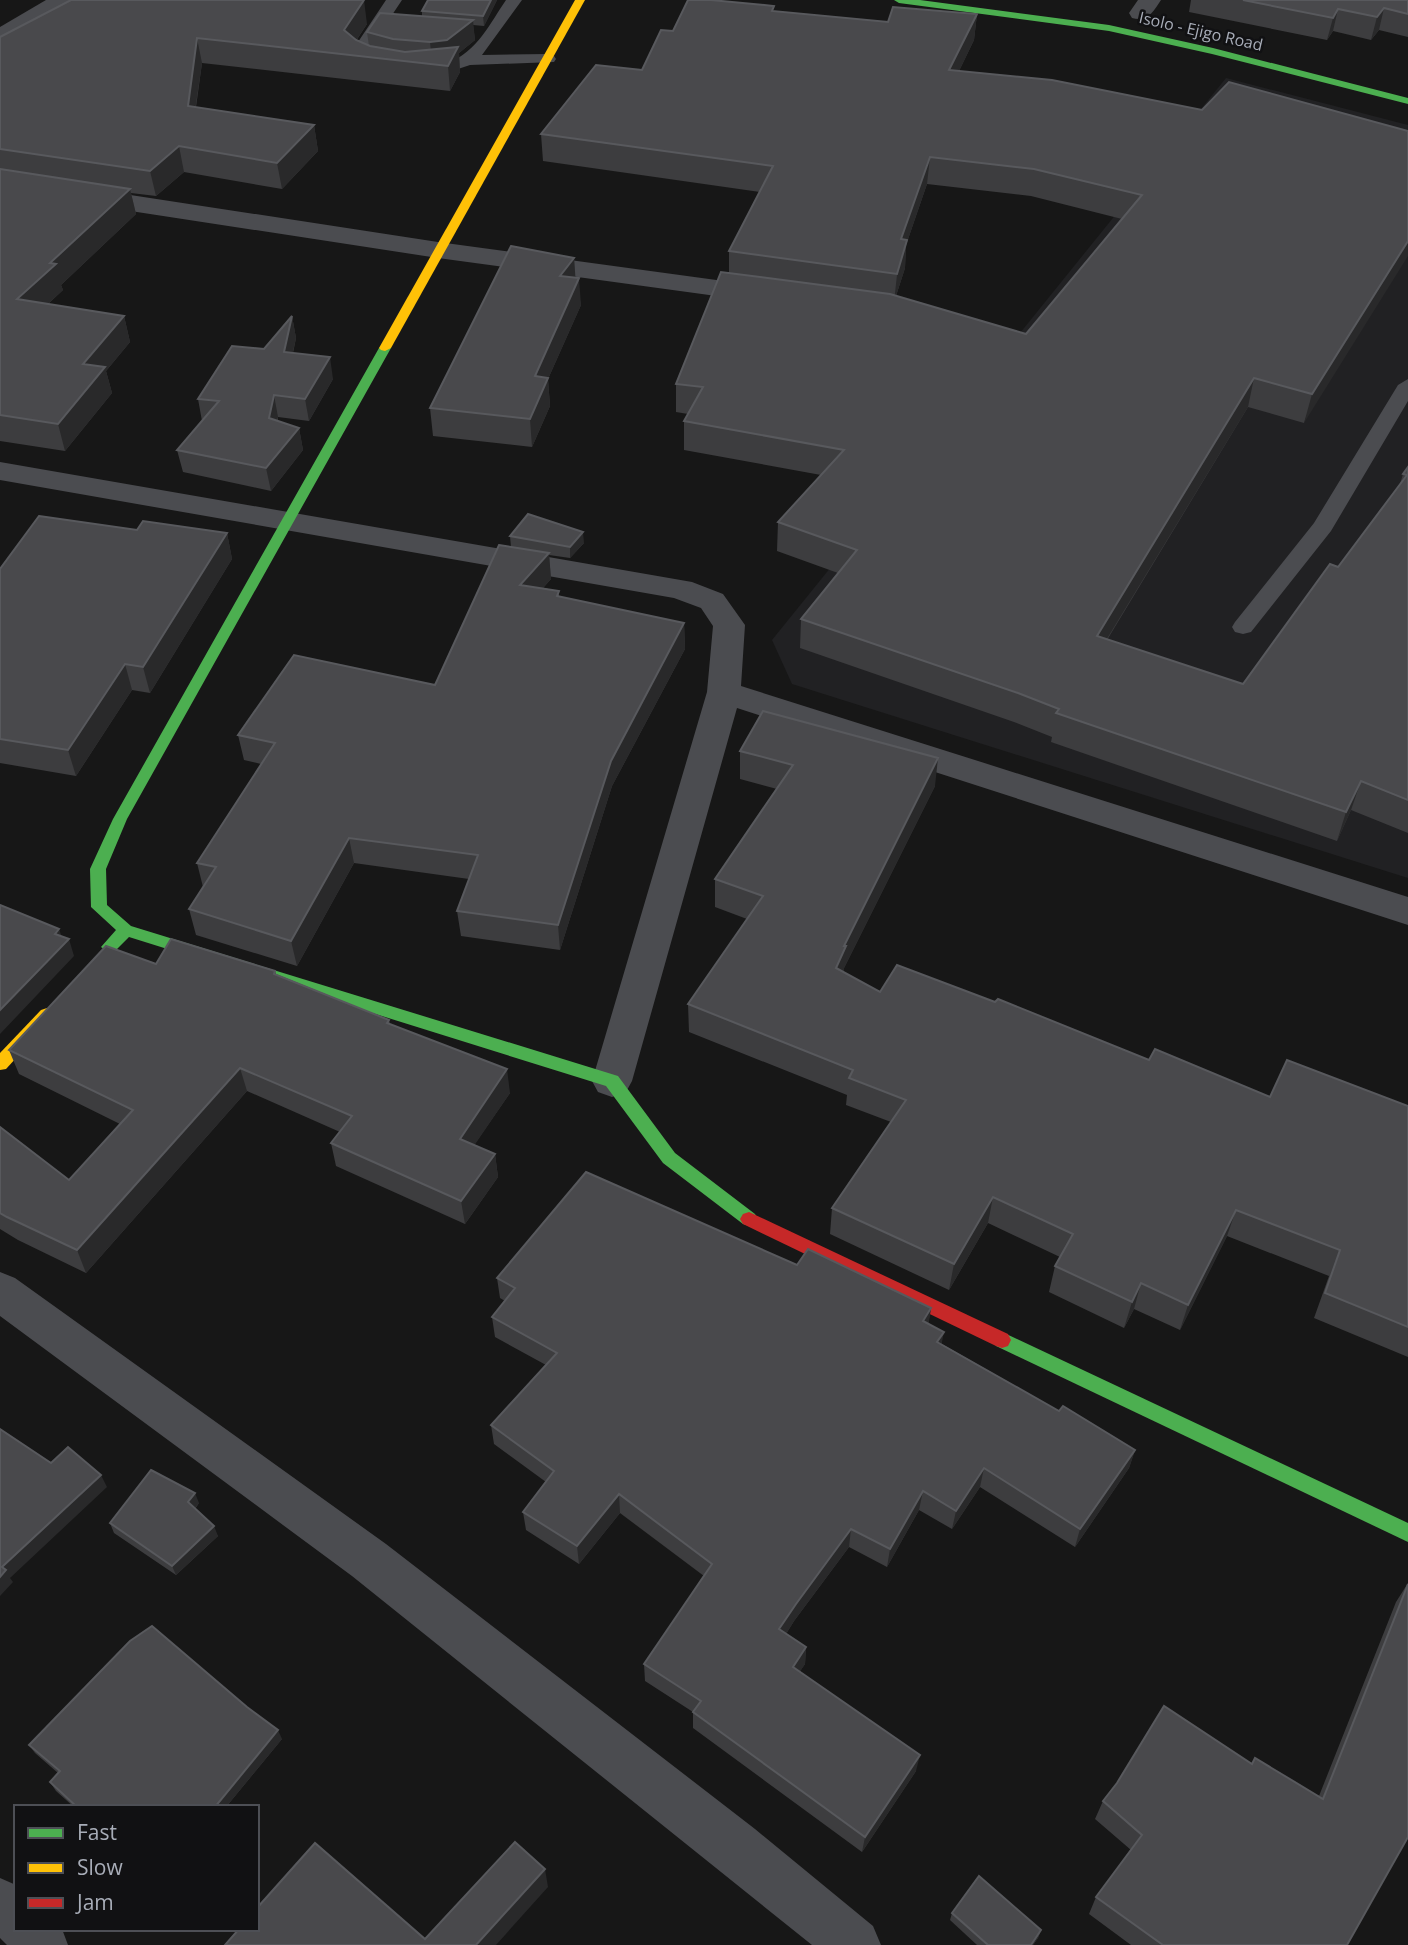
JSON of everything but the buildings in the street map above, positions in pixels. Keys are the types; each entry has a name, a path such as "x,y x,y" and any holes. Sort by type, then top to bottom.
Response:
{"street":[{"path":"580,0 120,819 98,869 99,906 126,930 612,1081 669,1158 745,1217 1408,1534"},
{"name":"Isolo - Ejigo Road","path":"899,0 1109,28 1213,51 1408,101"},
{"path":"0,37 49,3"},
{"path":"0,183 438,250 791,299"},
{"path":"0,471 681,589 712,601 729,625 724,692 612,1081"},
{"path":"724,692 1408,911"},
{"path":"99,958 126,930"},
{"path":"0,1064 54,1006"},
{"path":"0,1292 369,1560 736,1848 855,1945"},
{"path":"0,1905 14,1916"},
{"path":"29,1931 41,1945"}],"lane":[{"path":"394,0 358,54 364,61 441,71 470,60 548,59"},
{"path":"470,60 484,33 514,0"},
{"path":"376,26 402,27"},
{"path":"1243,627 1323,526 1408,385"}],"shaded area":[{"path":"1226,78 1408,125 1408,878 792,684 772,640"}],"traffic: fast":[{"path":"899,0 1109,28 1213,51 1408,101"},
{"path":"109,947 126,930 99,907 98,869 120,819 385,348"},
{"path":"126,930 612,1081 669,1158 749,1219"},
{"path":"1002,1340 1408,1533"}],"traffic: slow":[{"path":"385,348 580,0"},
{"path":"0,1064 47,1014"}],"traffic: jam":[{"path":"749,1219 1002,1340"}]}
